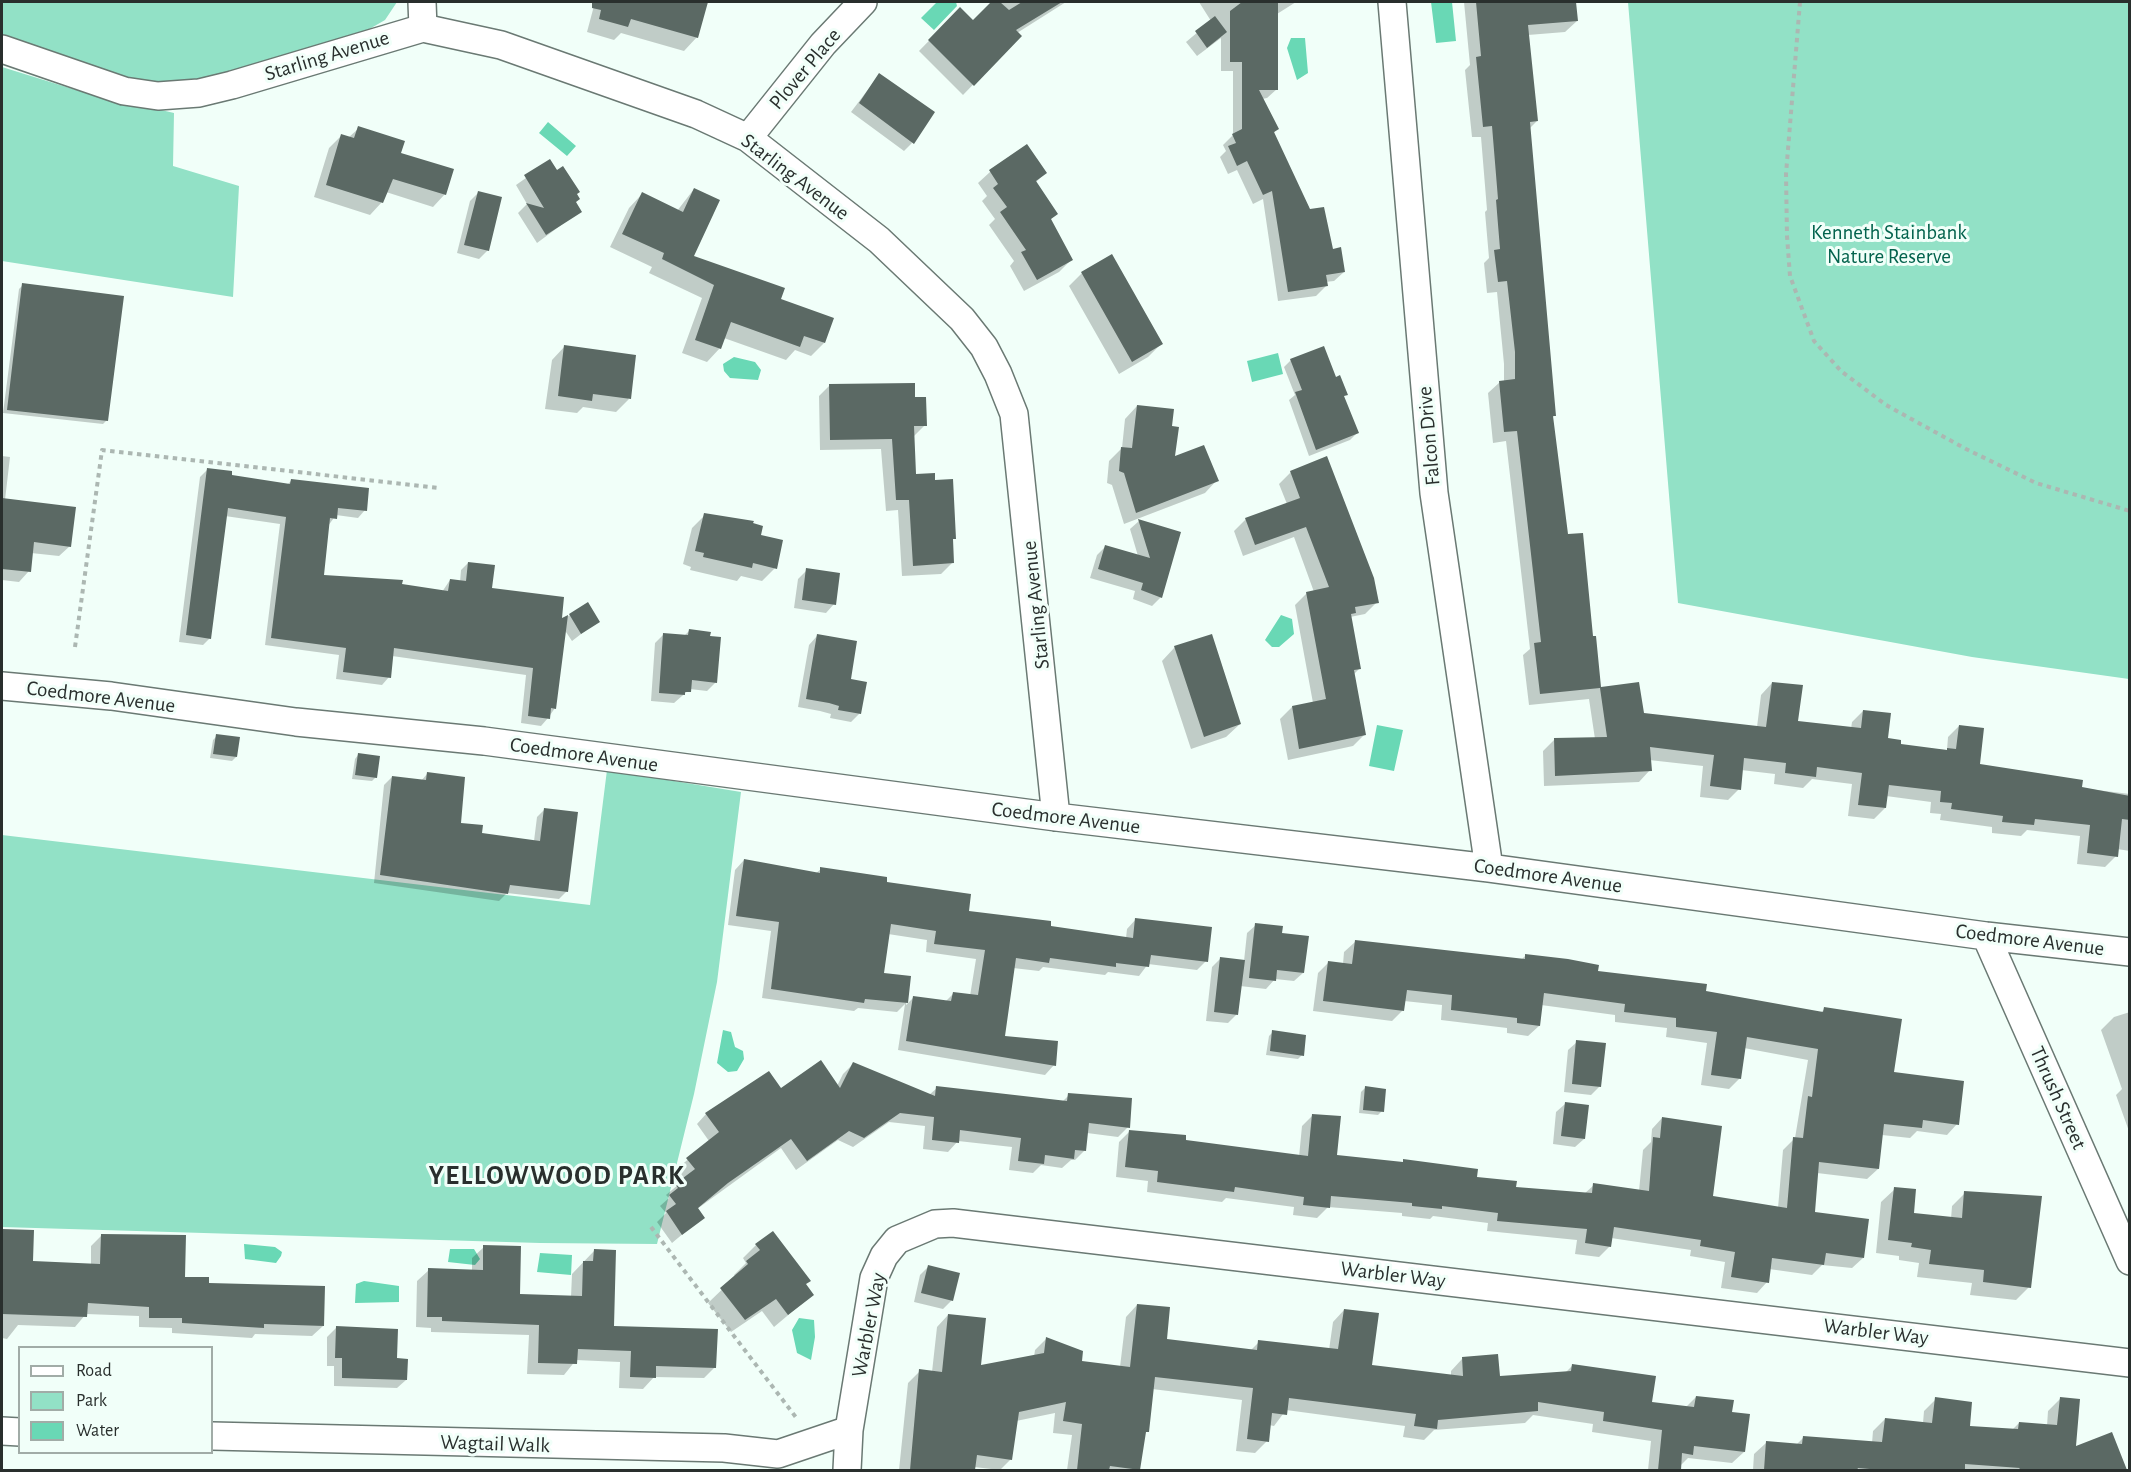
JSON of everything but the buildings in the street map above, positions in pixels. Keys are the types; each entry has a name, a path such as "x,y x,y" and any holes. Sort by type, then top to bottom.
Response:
{"street":[{"name":"Plover Place","path":"748,138 823,44 863,2"},
{"name":"Falcon Drive","path":"1392,2 1434,493 1489,868"},
{"name":"Starling Avenue","path":"2,49 124,91 158,96 199,93 232,85 422,15 696,114 748,138 887,248 962,319 984,346 998,374 1016,425 1056,817"},
{"name":"Coedmore Avenue","path":"2,686 111,696 296,722 484,741 1056,817 1489,868 1986,936 2130,952"},
{"name":"Thrush Street","path":"1986,936 2130,1261"},
{"name":"Warbler Way","path":"847,1470 849,1430 874,1278 884,1256 897,1240 935,1224 953,1223 2130,1363"},
{"name":"Wagtail Walk","path":"213,1436 724,1448 786,1462 816,1442 849,1430"},
{"path":"2,1431 18,1432"}],"path":[{"path":"1800,2 1786,174 1787,236 1790,276 1814,341 1841,371 1886,405 1966,449 2036,483 2130,511"},
{"path":"75,647 102,450 439,488"},
{"path":"651,1227 816,1442"}],"green space":[{"path":"2,2 397,2 385,20 366,31 199,82 166,86 135,83 2,42"},
{"name":"Kenneth Stainbank Nature Reserve","path":"1628,2 2129,2 2129,679 1972,657 1678,603"},
{"path":"2,67 76,90 174,113 173,166 239,186 233,297 2,261"},
{"path":"607,770 741,792 717,982 694,1094 657,1244 540,1243 2,1227 2,835 590,905"}],"water":[{"path":"937,2 956,2 957,6 934,30 921,18"},
{"path":"1431,2 1452,2 1456,41 1436,43"},
{"path":"1291,38 1305,38 1308,73 1297,80 1287,48"},
{"path":"548,122 576,146 567,156 539,133"},
{"path":"1278,353 1283,374 1252,382 1247,361"},
{"path":"734,357 755,362 761,370 758,380 730,378 724,371 723,364"},
{"path":"1281,615 1292,619 1294,634 1279,647 1272,647 1265,640"},
{"path":"1377,725 1403,730 1394,771 1369,766"},
{"path":"723,1030 731,1032 735,1047 743,1051 744,1059 737,1071 728,1072 717,1063"},
{"path":"244,1244 275,1247 282,1252 281,1256 276,1263 245,1259"},
{"path":"450,1249 474,1249 480,1259 475,1265 448,1262"},
{"path":"540,1253 572,1255 571,1275 537,1272"},
{"path":"364,1281 399,1286 399,1302 355,1303 356,1284"},
{"path":"799,1318 814,1320 815,1337 811,1360 797,1353 792,1330"}],"district":[{"name":"YELLOWWOOD PARK","path":"557,1176"}]}
